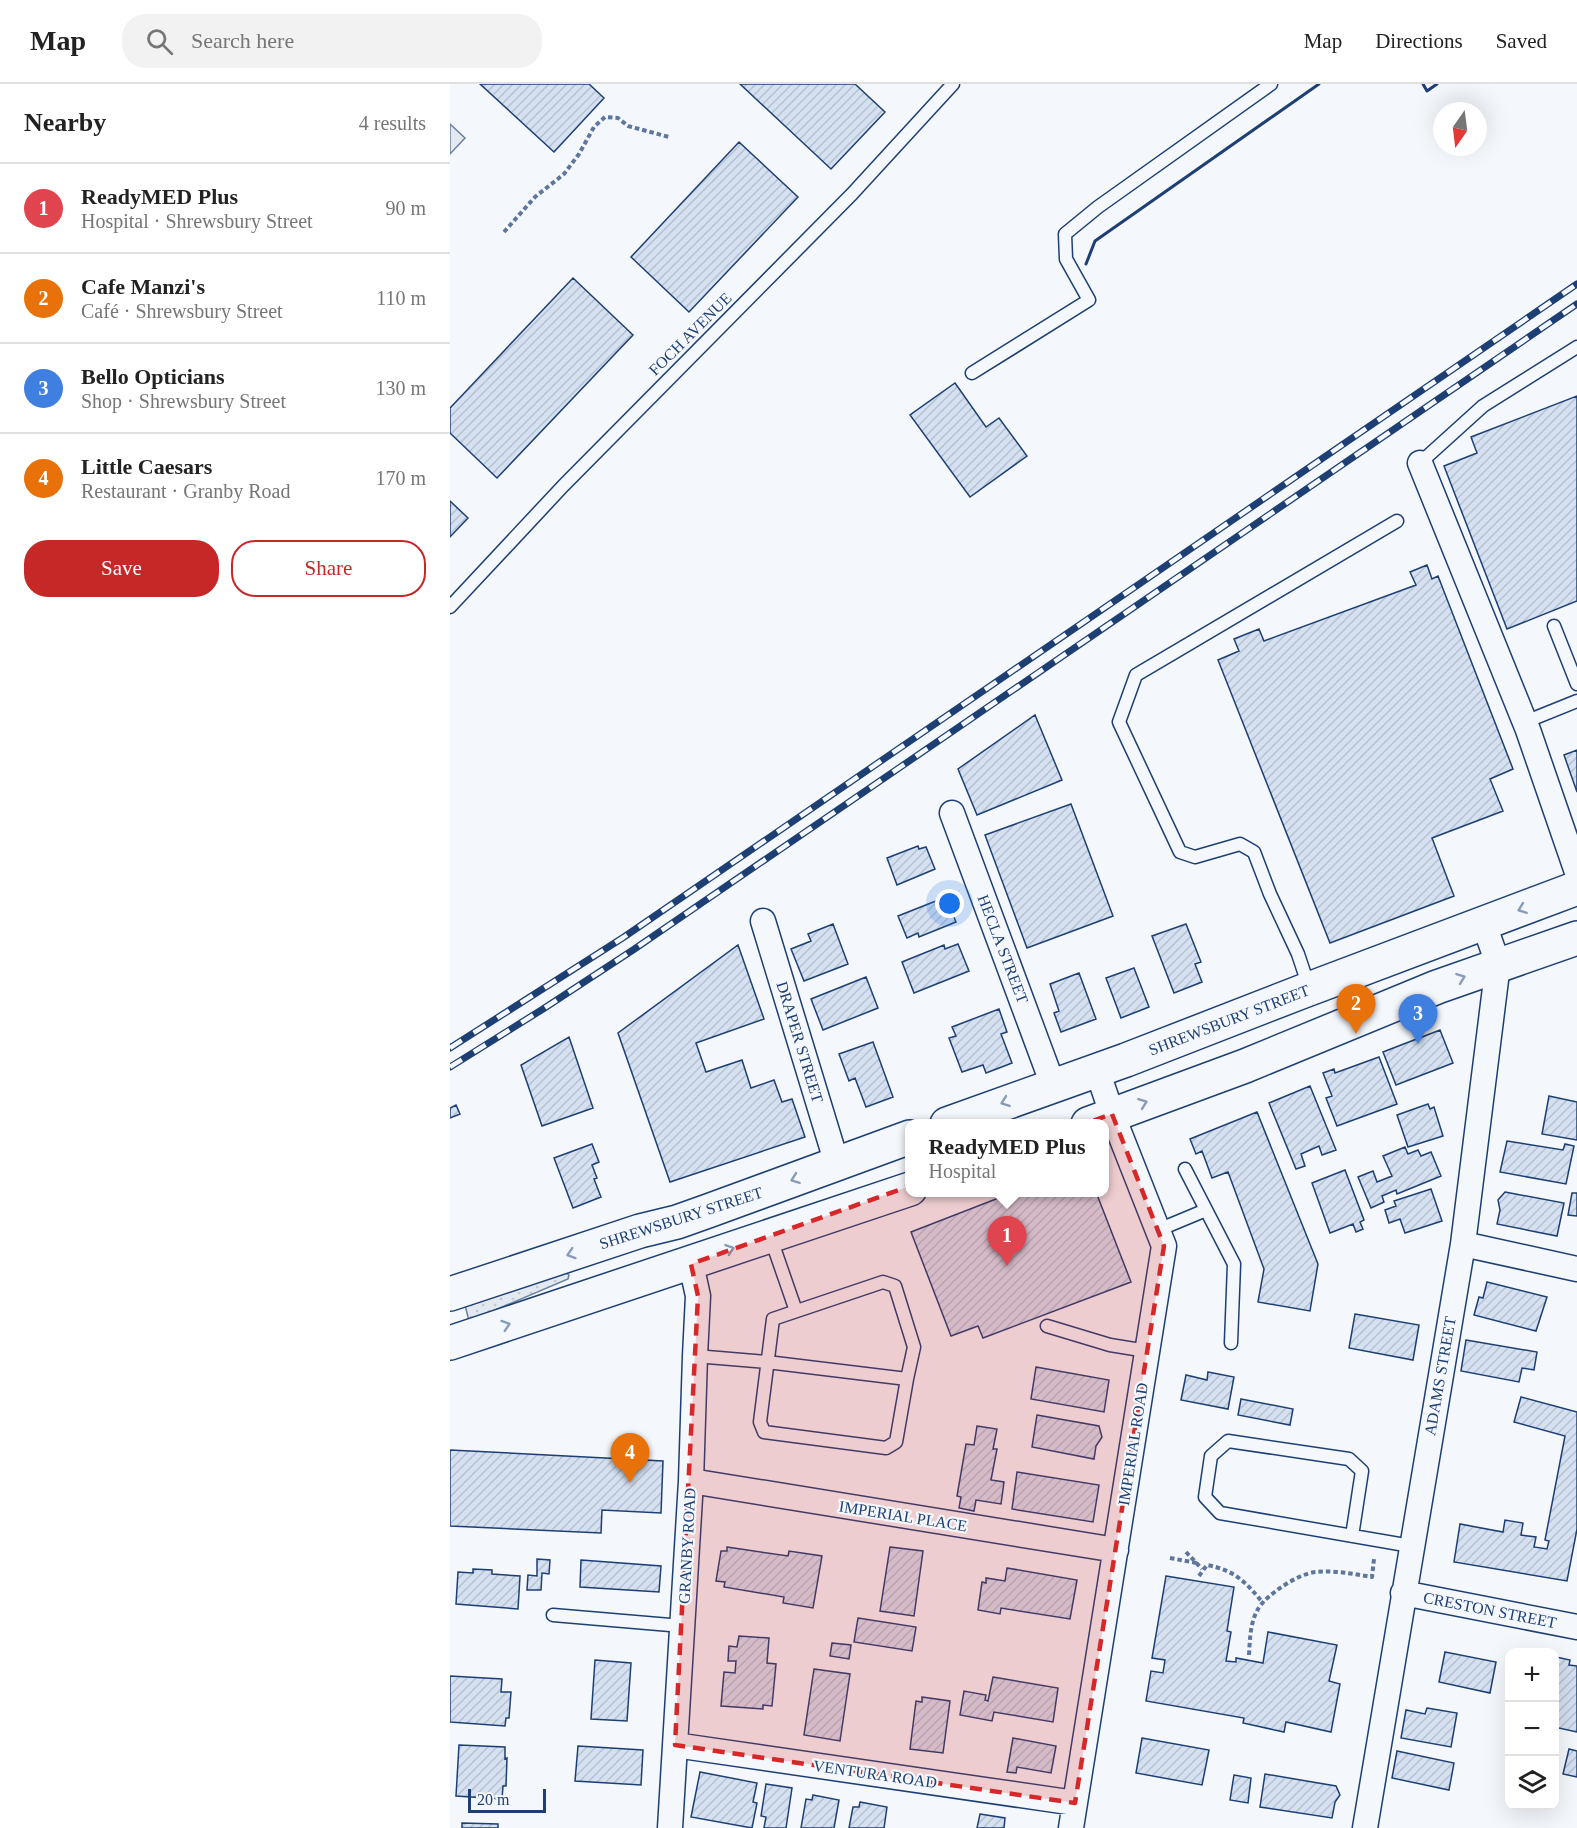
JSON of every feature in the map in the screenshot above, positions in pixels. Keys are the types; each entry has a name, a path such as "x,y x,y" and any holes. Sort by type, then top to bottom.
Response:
{"main road":[{"name":"SHREWSBURY STREET","path":"961,1119 1097,1070 1577,888"},
{"path":"1100,1119 1245,1066 1437,987 1577,938"},
{"name":"SHREWSBURY STREET","path":"450,1294 640,1231 677,1222 905,1138"},
{"path":"450,1343 905,1190"}],"street":[{"path":"1420,463 1525,722 1577,872"},
{"name":"HECLA STREET","path":"952,813 1053,1085"},
{"name":"DRAPER STREET","path":"763,921 837,1164"},
{"name":"ADAMS STREET","path":"1365,1828 1463,1244 1498,964 1484,924"},
{"name":"IMPERIAL ROAD","path":"1097,1070 1100,1119"},
{"name":"IMPERIAL ROAD","path":"1071,1828 1164,1246 1158,1230 1109,1136"},
{"path":"1463,1244 1577,1269"},
{"name":"GRANBY ROAD","path":"670,1828 691,1481 696,1356 698,1296 691,1264"},
{"name":"IMPERIAL PLACE","path":"691,1481 1116,1550"},
{"name":"CRESTON STREET","path":"1403,1593 1577,1627"},
{"name":"VENTURA ROAD","path":"675,1745 1075,1803"}],"lane":[{"path":"972,373 1089,300 1066,259 1065,234 1098,207 1271,84"},
{"name":"FOCH AVENUE","path":"450,607 563,486 852,194 948,86"},
{"path":"1420,463 1483,406 1577,347"},
{"path":"1309,988 1298,954 1270,894 1254,852 1240,844 1195,857 1180,852 1119,722 1136,675 1397,520"},
{"path":"1554,626 1577,684"},
{"path":"1525,722 1577,701"},
{"path":"1185,1169 1234,1264 1231,1343"},
{"path":"1158,1230 1206,1210"},
{"path":"770,1236 796,1311"},
{"path":"883,1282 895,1286 914,1347 896,1443 886,1448 764,1432 760,1422 773,1319 796,1311 883,1282"},
{"path":"1047,1326 1110,1345 1147,1352"},
{"path":"696,1356 907,1379"},
{"path":"1352,1536 1362,1471 1349,1459 1228,1441 1211,1456 1205,1497 1220,1514 1411,1546"},
{"path":"553,1615 682,1626"}],"path":[{"path":"504,232 535,197 564,174 579,154 594,127 605,117 618,118 628,126 669,137"},
{"path":"1249,1655 1251,1629 1259,1607 1263,1603 1296,1577 1313,1572 1334,1571 1372,1577 1377,1540"},
{"path":"1186,1552 1202,1569"},
{"path":"1170,1558 1197,1563"},
{"path":"1199,1576 1207,1565 1222,1568 1245,1581 1263,1603"}],"highlighted area":[{"path":"1112,1114 1164,1246 1075,1803 675,1745 698,1296 691,1264"}],"shaded area":[{"path":"450,124 465,138 450,154"},
{"path":"565,1272 569,1275 568,1279 469,1321 465,1305"}],"building":[{"path":"480,84 589,84 604,98 554,152"},
{"path":"740,84 855,84 885,112 831,169"},
{"path":"739,142 798,197 689,312 631,257"},
{"path":"573,278 633,335 497,478 450,433 450,408"},
{"path":"955,383 986,427 999,418 1027,456 970,497 910,415"},
{"path":"1577,396 1577,601 1507,629 1444,466 1477,453 1471,437"},
{"path":"450,501 468,518 450,537"},
{"path":"1427,565 1432,579 1438,576 1513,769 1490,779 1503,811 1432,838 1454,896 1330,943 1218,660 1239,651 1234,639 1259,629 1264,641 1416,585 1410,572"},
{"path":"1035,715 1062,780 977,815 958,769"},
{"path":"1577,750 1577,792 1564,755"},
{"path":"1071,804 1113,916 1027,948 985,835"},
{"path":"918,846 919,849 926,847 935,869 897,885 887,858"},
{"path":"946,897 956,922 919,937 918,933 907,938 898,916"},
{"path":"833,924 848,964 804,981 791,949 811,941 808,934"},
{"path":"1186,924 1201,962 1195,964 1202,982 1174,993 1152,936"},
{"path":"958,944 969,971 914,993 902,962 944,945 945,949"},
{"path":"738,945 764,1019 696,1043 706,1072 742,1060 751,1088 774,1080 782,1102 792,1099 805,1137 670,1182 618,1033"},
{"path":"1134,968 1149,1007 1121,1018 1106,978"},
{"path":"1079,973 1096,1019 1061,1032 1054,1013 1059,1011 1050,984"},
{"path":"866,977 878,1008 823,1030 811,999"},
{"path":"999,1009 1007,1032 1001,1034 1012,1063 986,1073 983,1065 962,1072 949,1038 956,1036 952,1027"},
{"path":"1440,1030 1453,1063 1396,1085 1383,1052"},
{"path":"569,1037 593,1108 542,1126 521,1065"},
{"path":"873,1042 893,1097 866,1107 855,1078 849,1081 839,1054"},
{"path":"1379,1057 1397,1104 1337,1126 1326,1098 1332,1096 1323,1073 1334,1069 1335,1073"},
{"path":"1310,1086 1336,1150 1322,1155 1319,1146 1301,1154 1305,1166 1296,1169 1269,1103"},
{"path":"1549,1096 1577,1102 1577,1140 1542,1134"},
{"path":"1428,1104 1430,1109 1434,1107 1443,1136 1408,1147 1397,1115"},
{"path":"456,1105 460,1114 450,1118 450,1108"},
{"path":"1257,1112 1318,1264 1310,1311 1258,1302 1264,1269 1228,1172 1212,1178 1202,1151 1196,1154 1190,1139"},
{"path":"1507,1141 1563,1150 1565,1144 1574,1146 1566,1184 1500,1172"},
{"path":"592,1144 599,1162 592,1165 597,1178 594,1179 601,1197 573,1208 554,1158"},
{"path":"1405,1147 1408,1154 1418,1150 1421,1156 1431,1152 1441,1176 1397,1194 1396,1190 1382,1196 1384,1202 1371,1208 1358,1177 1373,1171 1377,1182 1392,1176 1383,1156"},
{"path":"1345,1170 1364,1220 1360,1222 1363,1229 1356,1232 1353,1224 1330,1233 1312,1183"},
{"path":"1431,1189 1442,1221 1405,1233 1400,1219 1389,1223 1385,1210 1396,1206 1394,1201"},
{"path":"1505,1192 1564,1203 1557,1236 1497,1224 1500,1210 1498,1200"},
{"path":"1572,1193 1577,1193 1577,1216 1568,1215"},
{"path":"1001,1197 1098,1197 1131,1282 983,1338 978,1326 951,1336 911,1232"},
{"path":"1487,1282 1547,1297 1536,1331 1474,1315 1479,1297 1483,1298"},
{"path":"1355,1314 1419,1325 1413,1360 1349,1348"},
{"path":"1466,1340 1537,1352 1534,1370 1522,1368 1519,1382 1461,1371"},
{"path":"1036,1367 1109,1380 1104,1412 1031,1399"},
{"path":"1208,1372 1234,1377 1228,1409 1181,1400 1186,1375 1207,1380"},
{"path":"1521,1397 1577,1412 1577,1529 1567,1581 1454,1562 1460,1524 1503,1532 1505,1520 1523,1523 1521,1535 1536,1537 1534,1547 1547,1549 1549,1541 1545,1540 1565,1436 1514,1422"},
{"path":"1241,1399 1293,1409 1290,1425 1238,1415"},
{"path":"1037,1415 1099,1426 1102,1437 1096,1446 1094,1459 1032,1447"},
{"path":"977,1426 997,1429 993,1449 997,1449 991,1480 1004,1482 1001,1504 976,1500 974,1511 959,1508 961,1497 957,1496 966,1444 974,1445"},
{"path":"450,1450 663,1461 661,1513 602,1510 601,1533 450,1526"},
{"path":"1017,1472 1099,1485 1093,1522 1012,1509"},
{"path":"727,1547 788,1556 789,1551 822,1556 813,1608 783,1603 784,1597 724,1587 725,1582 716,1581 721,1551 727,1551"},
{"path":"890,1547 923,1551 914,1616 880,1611"},
{"path":"537,1559 550,1560 549,1574 542,1573 541,1590 527,1590 528,1575 537,1576"},
{"path":"581,1560 661,1566 659,1592 580,1587"},
{"path":"1007,1568 1077,1580 1070,1619 1001,1608 1000,1614 978,1610 982,1582 986,1583 986,1578 1005,1581"},
{"path":"473,1569 492,1570 492,1574 520,1576 518,1609 456,1604 458,1572 473,1573"},
{"path":"1166,1576 1234,1587 1227,1631 1231,1632 1226,1661 1236,1662 1236,1658 1263,1663 1268,1632 1337,1645 1329,1681 1340,1684 1331,1732 1286,1722 1284,1732 1243,1723 1244,1718 1146,1701 1151,1671 1163,1673 1165,1660 1152,1658"},
{"path":"858,1618 916,1627 912,1651 854,1642"},
{"path":"739,1636 769,1638 767,1663 776,1664 772,1706 763,1705 763,1709 721,1706 724,1672 735,1673 736,1661 728,1661 729,1646 737,1647"},
{"path":"832,1643 851,1645 849,1659 830,1656"},
{"path":"1445,1652 1496,1662 1490,1693 1439,1682"},
{"path":"1559,1658 1570,1660 1569,1665 1577,1666 1577,1732 1559,1728"},
{"path":"595,1660 631,1663 627,1721 591,1719"},
{"path":"814,1669 850,1674 840,1741 804,1735"},
{"path":"450,1676 502,1679 501,1692 511,1692 509,1718 506,1718 505,1726 450,1722"},
{"path":"993,1677 1058,1688 1053,1722 994,1712 992,1721 960,1715 964,1691 986,1695 985,1700 988,1701"},
{"path":"922,1697 950,1701 943,1753 910,1749 916,1701 922,1702"},
{"path":"1427,1708 1457,1713 1451,1747 1401,1738 1406,1710 1425,1714"},
{"path":"1013,1738 1056,1746 1051,1773 1017,1767 1016,1773 1007,1772"},
{"path":"1142,1738 1209,1750 1202,1785 1136,1773"},
{"path":"459,1745 505,1747 506,1786 503,1786 502,1799 456,1796"},
{"path":"578,1746 643,1750 641,1785 575,1781"},
{"path":"1569,1749 1577,1751 1577,1777 1563,1774"},
{"path":"1397,1751 1454,1763 1449,1790 1392,1778"},
{"path":"700,1772 757,1783 753,1802 757,1803 752,1828 691,1817"},
{"path":"1265,1774 1336,1786 1340,1795 1335,1802 1332,1818 1260,1807"},
{"path":"1234,1775 1251,1778 1248,1803 1230,1800"},
{"path":"766,1784 792,1788 786,1828 764,1828 766,1817 761,1816"},
{"path":"813,1795 839,1800 834,1828 801,1828 806,1799 812,1800"},
{"path":"860,1802 887,1807 884,1828 849,1828 853,1807 859,1807"},
{"path":"980,1814 1005,1818 1004,1828 977,1828"},
{"path":"462,1823 498,1824 498,1828 462,1828"}],"railway":[{"path":"450,1048 624,937 1577,284"},
{"path":"450,1067 633,950 1577,304"}],"wall":[{"path":"1086,264 1095,241 1319,84"},
{"path":"1423,84 1427,91 1437,84"}],"place":[{"name":"Cafe Manzi's","path":"1356,1034"},
{"name":"Bello Opticians","path":"1418,1044"},
{"name":"ReadyMED Plus","path":"1007,1266"},
{"name":"Little Caesars","path":"630,1483"}]}
